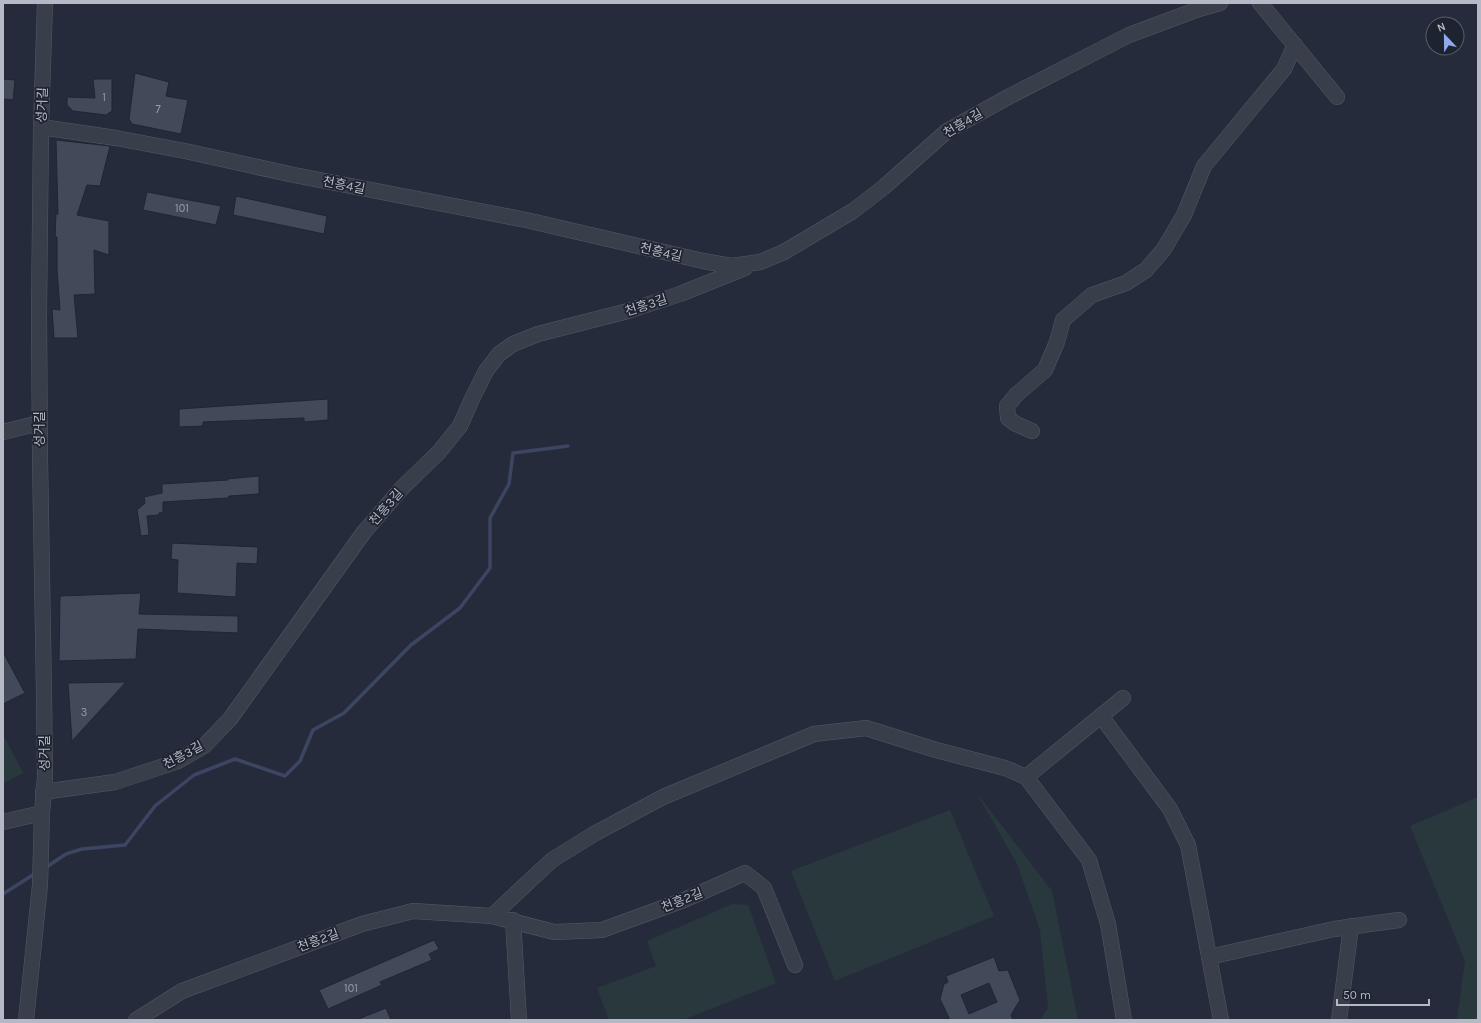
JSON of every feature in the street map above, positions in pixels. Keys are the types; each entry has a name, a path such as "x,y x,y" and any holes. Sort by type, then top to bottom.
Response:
{"street":[{"name":"성거길","path":"26,1020 40,885 42,813 45,777 39,423 41,127 45,3"},
{"name":"천흥4길","path":"41,127 116,138 185,151 294,175 526,220 703,261 732,266 760,262 784,252 853,211 884,187 947,131 1010,96 1129,35 1199,9 1220,3"},
{"path":"1260,3 1337,97"},
{"path":"1032,431 1016,424 1008,418 1007,406 1016,395 1046,370 1057,342 1063,320 1092,295 1126,283 1146,270 1164,249 1184,215 1204,166 1284,69 1295,45"},
{"name":"천흥3길","path":"43,792 115,782 176,762 204,746 230,719 364,532 402,488 439,452 460,426 486,371 499,354 513,344 538,334 628,311 713,281 760,262"},
{"path":"3,432 39,423"},
{"path":"1026,777 1123,698"},
{"path":"1101,716 1170,809 1188,845 1221,1020"},
{"path":"492,916 552,860 594,834 663,797 814,734 866,728 936,750 1005,768 1026,777 1089,860 1108,924 1124,1020"},
{"path":"3,822 42,813"},
{"name":"천흥2길","path":"136,1020 182,991 362,924 413,911 492,916 513,920 554,932 602,930 684,900 745,874 764,888 795,965"},
{"path":"513,920 519,1020"},
{"path":"1209,957 1334,929 1398,920"},
{"path":"1339,1020 1351,926"}],"shaded area":[{"path":"3,734 23,773 3,784"},
{"path":"976,792 1052,891 1078,1020 1040,1020 1048,1008 1040,930 1017,864"},
{"path":"1478,797 1478,1020 1457,1020 1465,961 1410,826"},
{"path":"950,810 994,916 835,981 791,871"},
{"path":"732,904 748,905 776,983 683,1020 609,1020 597,988 656,966 647,941"}],"building":[{"path":"135,73 169,82 166,96 188,100 181,134 132,124 129,119"},
{"path":"3,79 15,80 13,100 3,99"},
{"path":"93,79 112,79 112,111 106,115 73,111 67,105 67,97 95,98"},
{"path":"56,140 110,146 100,186 87,185 77,215 109,221 109,255 94,250 95,294 74,295 78,338 54,338 52,309 60,310 57,269 57,237 55,237 56,214 58,214"},
{"path":"147,192 221,206 216,225 143,210"},
{"path":"236,196 327,216 324,234 233,215"},
{"path":"328,399 328,420 304,422 304,418 203,422 203,426 179,427 179,409"},
{"path":"259,476 259,494 229,496 228,498 163,502 163,512 159,513 159,515 147,516 149,535 141,536 137,510 145,503 144,497 162,493 162,484 228,480 227,479"},
{"path":"172,543 258,547 257,564 237,563 236,597 177,593 178,560 171,559"},
{"path":"141,593 139,614 238,616 238,633 138,629 136,659 59,661 60,596"},
{"path":"3,652 25,693 3,704"},
{"path":"126,682 72,741 68,683"},
{"path":"434,940 439,949 429,954 432,960 380,982 382,985 328,1009 319,990"},
{"path":"994,957 999,971 1008,970 1020,1000 1011,1015 1013,1020 950,1020 940,999 944,984 948,982 946,976","holes":["989,983 997,1002 969,1014 961,995"]},
{"path":"386,1008 391,1020 356,1020"}],"waterway":[{"path":"45,868 66,854 82,849 125,845 155,806 194,775 235,759 285,776 300,761 313,730 344,713 411,645 460,608 490,568 490,518 509,484 513,453 568,446"},
{"path":"3,894 36,873"}]}
